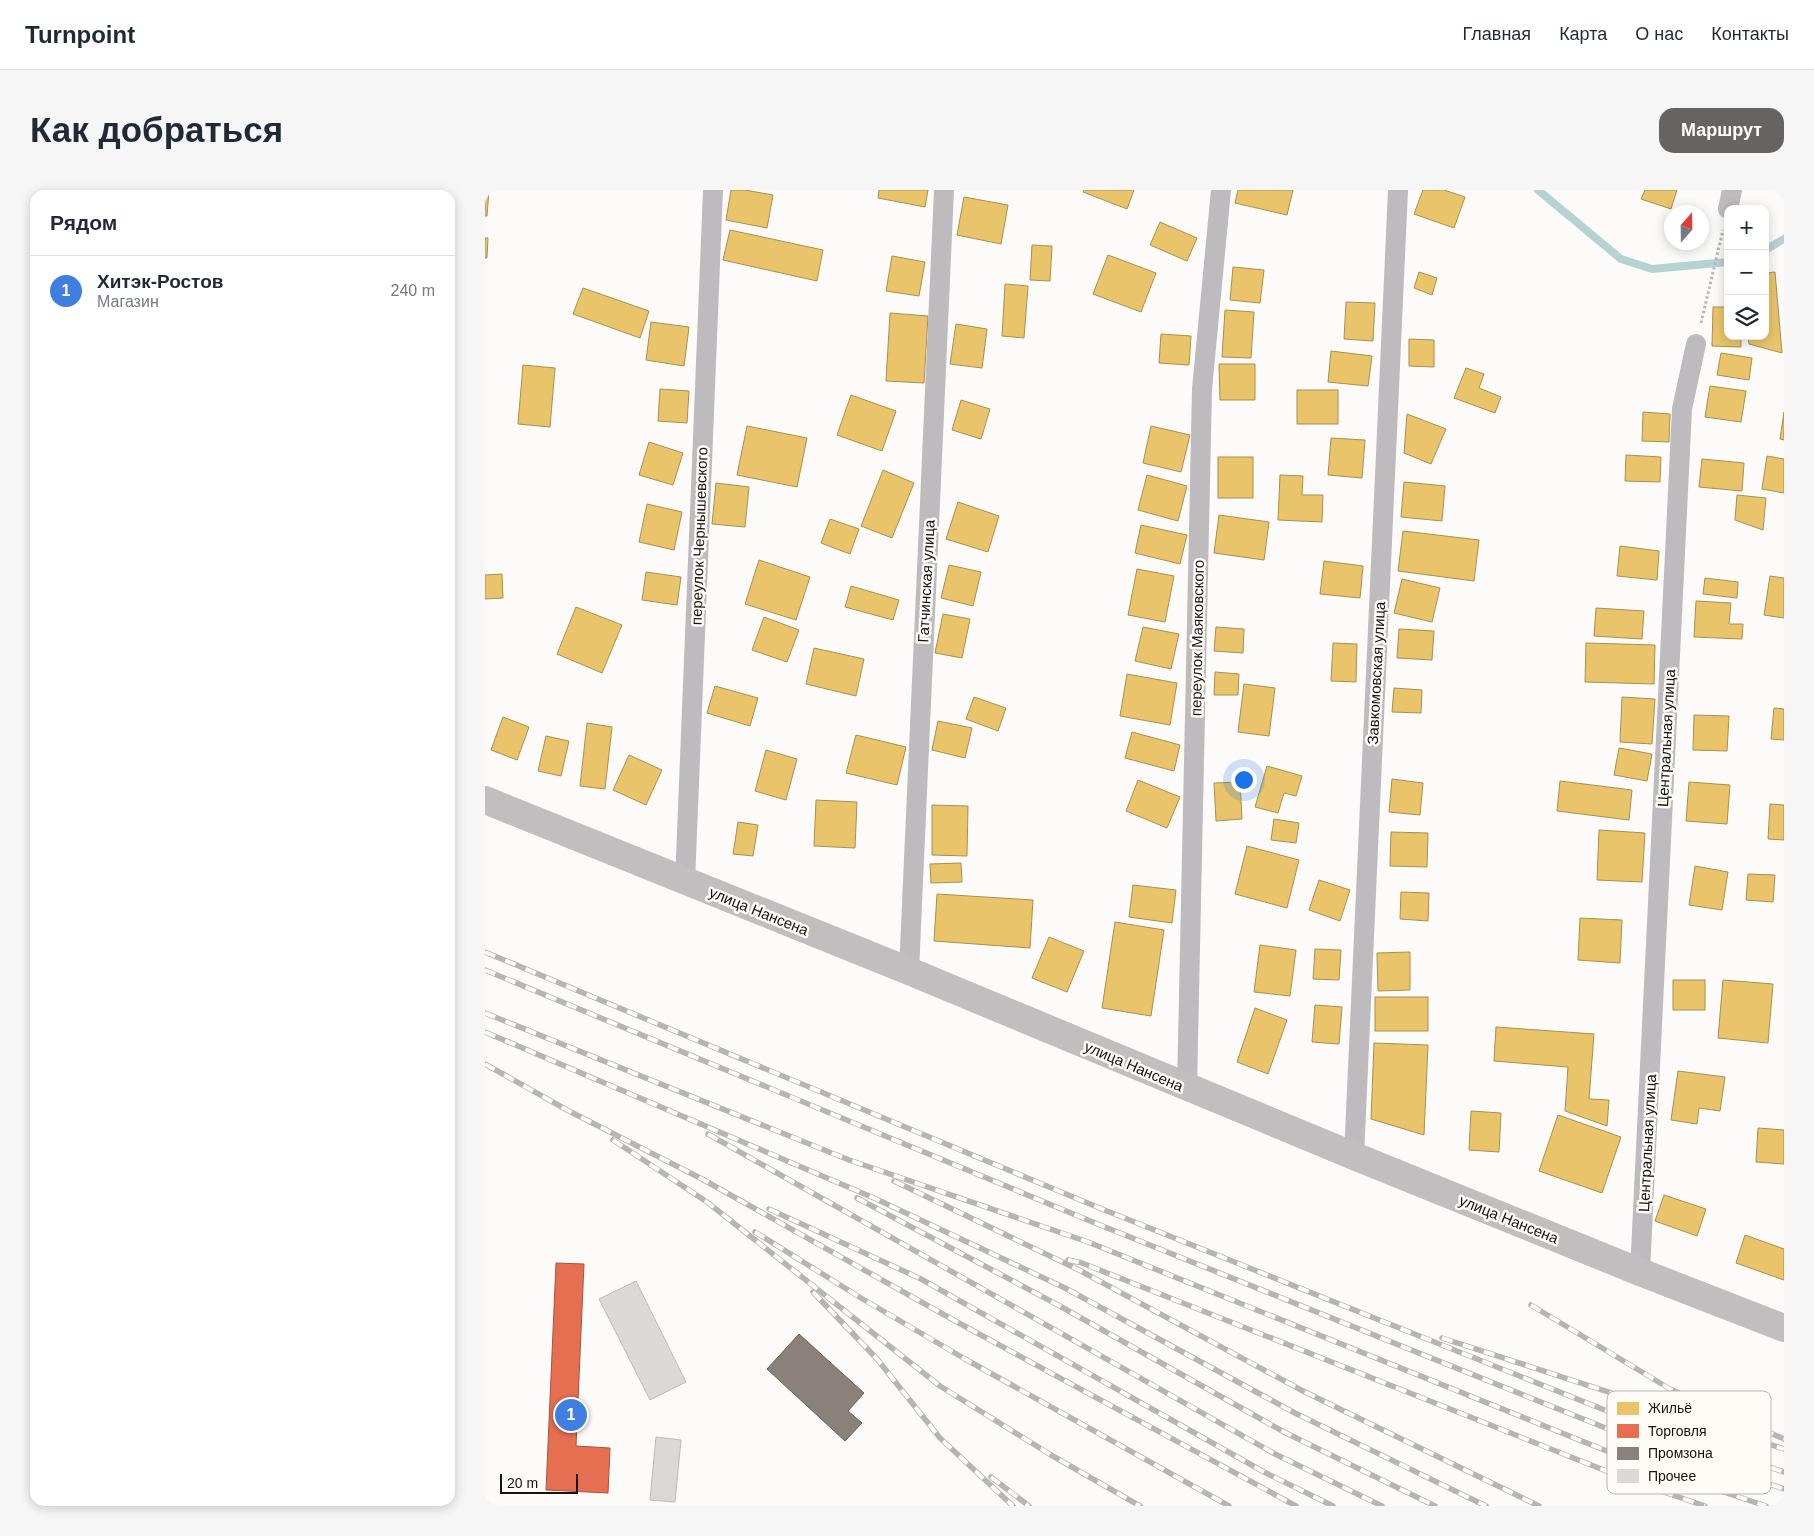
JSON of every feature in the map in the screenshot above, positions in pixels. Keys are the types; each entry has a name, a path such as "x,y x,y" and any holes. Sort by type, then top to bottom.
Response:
{"main road":[{"name":"улица Нансена","path":"485,800 909,971 1354,1156 1784,1328"}],"street":[{"name":"переулок Чернышевского","path":"685,882 713,190"},
{"name":"Гатчинская улица","path":"909,971 943,190"},
{"name":"переулок Маяковского","path":"1187,1088 1202,389 1221,190"},
{"name":"Завкомовская улица","path":"1354,1156 1398,190"},
{"path":"1729,205 1732,190"},
{"name":"Центральная улица","path":"1640,1272 1682,410 1696,344"}],"path":[{"path":"1696,344 1724,226"}],"building: Жильё":[{"path":"485,190 489,190 487,216 485,216"},
{"path":"731,190 745,190 773,195 767,228 726,220"},
{"path":"879,190 928,190 925,207 878,198"},
{"path":"1084,190 1134,190 1127,209 1083,192"},
{"path":"1238,190 1293,190 1287,215 1235,203"},
{"path":"1423,190 1444,190 1465,197 1454,228 1414,214"},
{"path":"1645,190 1677,190 1672,205 1664,205 1664,207 1641,199"},
{"path":"964,197 1008,205 1001,244 957,235"},
{"path":"1160,222 1197,238 1187,261 1150,245"},
{"path":"730,230 823,250 817,281 723,260"},
{"path":"485,238 488,238 487,258 485,258"},
{"path":"1032,245 1052,246 1050,281 1030,280"},
{"path":"1108,255 1156,273 1141,312 1093,294"},
{"path":"892,256 925,262 919,296 886,291"},
{"path":"1233,267 1264,270 1260,303 1230,300"},
{"path":"1419,272 1437,278 1432,295 1414,288"},
{"path":"1775,272 1782,353 1749,344 1748,340 1769,340 1769,273"},
{"path":"1005,284 1028,286 1024,338 1002,336"},
{"path":"583,288 649,311 640,338 573,314"},
{"path":"1346,302 1375,303 1373,341 1344,339"},
{"path":"1713,307 1724,307 1724,340 1741,340 1741,347 1712,346"},
{"path":"1225,310 1254,312 1251,358 1222,357"},
{"path":"890,313 928,316 924,383 886,381"},
{"path":"651,322 689,327 684,366 646,360"},
{"path":"956,324 987,329 982,368 950,364"},
{"path":"1161,334 1191,336 1189,365 1159,363"},
{"path":"1409,339 1434,340 1434,367 1409,366"},
{"path":"1331,351 1372,356 1368,386 1328,382"},
{"path":"1721,353 1752,358 1749,380 1717,375"},
{"path":"1219,364 1255,364 1255,400 1220,400"},
{"path":"523,365 555,368 550,427 518,424"},
{"path":"1466,368 1484,374 1479,388 1501,397 1495,413 1454,398"},
{"path":"1710,386 1746,391 1741,422 1705,417"},
{"path":"660,389 689,391 687,423 658,421"},
{"path":"1297,390 1338,390 1338,424 1297,424"},
{"path":"851,395 896,411 882,451 837,435"},
{"path":"961,400 990,409 981,439 952,430"},
{"path":"1643,412 1670,414 1669,442 1642,441"},
{"path":"1784,412 1784,440 1780,439"},
{"path":"1407,414 1446,429 1431,464 1404,453"},
{"path":"747,426 807,438 797,487 737,475"},
{"path":"1151,426 1190,435 1181,472 1143,463"},
{"path":"1331,438 1365,440 1362,478 1328,475"},
{"path":"649,442 683,453 673,485 639,475"},
{"path":"1626,455 1661,457 1660,482 1625,481"},
{"path":"1767,456 1784,459 1784,493 1762,489"},
{"path":"1218,457 1253,457 1253,498 1218,498"},
{"path":"1702,459 1744,463 1742,491 1699,487"},
{"path":"883,470 914,483 892,538 861,526"},
{"path":"1147,475 1187,486 1178,521 1138,510"},
{"path":"1280,475 1303,476 1302,495 1323,495 1322,522 1278,520"},
{"path":"1404,482 1445,486 1442,521 1401,517"},
{"path":"716,483 749,487 745,527 712,524"},
{"path":"1737,495 1766,498 1763,530 1735,520"},
{"path":"958,502 999,516 988,552 946,539"},
{"path":"647,504 682,512 674,550 639,542"},
{"path":"1219,515 1269,522 1264,560 1214,553"},
{"path":"830,519 859,529 850,554 821,543"},
{"path":"1141,525 1187,535 1180,564 1135,553"},
{"path":"1403,531 1479,540 1474,581 1398,571"},
{"path":"1620,546 1659,551 1657,580 1617,576"},
{"path":"759,560 810,577 796,620 745,604"},
{"path":"1324,561 1363,566 1360,598 1320,594"},
{"path":"949,565 981,572 973,606 941,598"},
{"path":"1137,569 1174,576 1165,622 1128,615"},
{"path":"646,572 681,577 677,605 642,600"},
{"path":"502,574 503,598 485,599 485,575"},
{"path":"1770,576 1784,578 1784,618 1764,615"},
{"path":"1705,578 1738,582 1737,598 1703,594"},
{"path":"1402,579 1440,588 1432,622 1394,613"},
{"path":"851,586 899,600 893,620 845,607"},
{"path":"1696,601 1731,603 1729,624 1743,624 1742,639 1694,637"},
{"path":"576,607 622,625 602,673 557,654"},
{"path":"1596,608 1644,611 1642,639 1594,636"},
{"path":"943,614 970,619 962,658 935,653"},
{"path":"764,617 799,630 787,662 752,650"},
{"path":"1143,627 1179,634 1171,669 1135,661"},
{"path":"1216,627 1244,629 1243,653 1214,651"},
{"path":"1399,629 1434,631 1432,660 1397,658"},
{"path":"1333,643 1357,644 1356,682 1331,681"},
{"path":"1586,643 1655,645 1654,684 1585,682"},
{"path":"814,648 864,659 856,696 806,684"},
{"path":"1215,672 1239,674 1238,695 1214,695"},
{"path":"1127,674 1177,683 1170,725 1120,716"},
{"path":"1244,684 1275,688 1269,736 1238,732"},
{"path":"715,686 758,698 750,726 707,713"},
{"path":"1394,688 1422,690 1421,713 1392,712"},
{"path":"974,697 1006,708 998,731 966,719"},
{"path":"1622,697 1655,699 1652,744 1620,742"},
{"path":"1774,708 1784,709 1784,740 1771,739"},
{"path":"1694,715 1729,716 1727,751 1693,750"},
{"path":"503,717 529,727 517,760 491,750"},
{"path":"938,721 972,728 965,758 932,750"},
{"path":"587,723 612,727 605,789 580,786"},
{"path":"1132,732 1180,745 1174,771 1125,758"},
{"path":"856,735 906,747 897,785 846,773"},
{"path":"546,736 569,741 561,776 538,771"},
{"path":"1619,748 1652,754 1647,781 1614,775"},
{"path":"766,750 797,759 786,800 755,791"},
{"path":"629,755 662,770 646,805 613,790"},
{"path":"1267,766 1302,776 1296,796 1284,793 1278,813 1255,807"},
{"path":"1392,779 1423,783 1420,815 1389,812"},
{"path":"1138,780 1180,797 1167,828 1126,811"},
{"path":"1560,781 1632,790 1629,820 1557,811"},
{"path":"1240,782 1242,819 1216,821 1214,783"},
{"path":"1689,782 1730,785 1727,824 1686,821"},
{"path":"816,800 857,802 855,848 814,846"},
{"path":"1770,804 1784,805 1784,840 1768,839"},
{"path":"932,805 968,806 967,856 932,855"},
{"path":"1274,819 1299,823 1296,843 1271,840"},
{"path":"738,822 758,825 753,856 733,854"},
{"path":"1599,830 1645,833 1642,882 1597,880"},
{"path":"1391,832 1428,833 1427,867 1390,866"},
{"path":"1247,846 1299,860 1287,908 1235,894"},
{"path":"961,863 962,882 931,883 930,864"},
{"path":"1695,866 1728,872 1722,910 1689,905"},
{"path":"1748,874 1775,875 1773,902 1746,900"},
{"path":"1319,880 1350,890 1340,921 1309,910"},
{"path":"1133,885 1176,890 1172,923 1129,917"},
{"path":"1401,892 1429,893 1428,921 1400,919"},
{"path":"937,894 1033,900 1030,948 934,941"},
{"path":"1580,918 1622,920 1620,963 1578,960"},
{"path":"1115,922 1164,930 1151,1016 1102,1008"},
{"path":"1049,937 1084,951 1067,992 1032,978"},
{"path":"1260,945 1296,950 1290,996 1254,992"},
{"path":"1315,949 1341,950 1339,980 1313,979"},
{"path":"1410,952 1410,990 1378,991 1377,953"},
{"path":"1673,980 1705,980 1705,1010 1673,1010"},
{"path":"1723,980 1773,984 1768,1043 1718,1038"},
{"path":"1375,997 1428,997 1428,1031 1375,1031"},
{"path":"1315,1005 1342,1007 1339,1044 1312,1042"},
{"path":"1255,1008 1287,1020 1268,1074 1237,1062"},
{"path":"1496,1027 1594,1034 1589,1099 1609,1100 1607,1126 1565,1111 1568,1067 1494,1061"},
{"path":"1374,1043 1428,1045 1424,1135 1371,1119"},
{"path":"1678,1071 1725,1077 1720,1111 1699,1108 1697,1124 1671,1120"},
{"path":"1471,1111 1501,1113 1499,1152 1469,1150"},
{"path":"1558,1115 1621,1137 1602,1193 1539,1171"},
{"path":"1758,1128 1784,1130 1784,1164 1756,1162"},
{"path":"1664,1195 1706,1209 1697,1236 1655,1221"},
{"path":"1745,1235 1784,1249 1784,1280 1736,1263"}],"building: Торговля":[{"path":"556,1263 584,1264 576,1446 610,1448 608,1493 546,1490"}],"building: Промзона":[{"path":"799,1334 864,1393 848,1411 862,1423 845,1441 767,1369"}],"building: Прочее":[{"path":"636,1281 686,1382 650,1400 599,1299"},
{"path":"656,1437 681,1440 675,1502 650,1500"}],"waterway":[{"path":"1538,190 1621,259 1652,269 1724,262"},
{"path":"1769,248 1784,239"}],"railway":[{"path":"485,952 1102,1209 1607,1411"},
{"path":"485,970 1095,1223 1607,1429"},
{"path":"485,1013 849,1160 1088,1242 1607,1451"},
{"path":"485,1032 874,1198 1065,1288 1295,1413 1486,1506"},
{"path":"485,1064 567,1110 702,1179 957,1322 1296,1506"},
{"path":"708,1134 1275,1454 1382,1506"},
{"path":"613,1140 707,1202 940,1386 1051,1455 1140,1506"},
{"path":"894,1181 1079,1270 1303,1391 1539,1506"},
{"path":"857,1198 1058,1305 1284,1432 1435,1506"},
{"path":"769,1209 921,1279 1264,1472 1333,1506"},
{"path":"755,1232 861,1298 965,1359 1229,1506"},
{"path":"1068,1260 1082,1263 1607,1471"},
{"path":"813,1292 877,1359 940,1438 1013,1506"},
{"path":"1531,1305 1675,1391"},
{"path":"1442,1338 1607,1392"},
{"path":"1771,1433 1784,1439"},
{"path":"1771,1445 1784,1449"},
{"path":"1771,1468 1784,1472"},
{"path":"991,1477 1029,1506"},
{"path":"1771,1485 1784,1489"},
{"path":"1670,1494 1705,1506"},
{"path":"1730,1494 1766,1506"}],"place":[{"name":"Хитэк-Ростов","path":"571,1415"}]}
